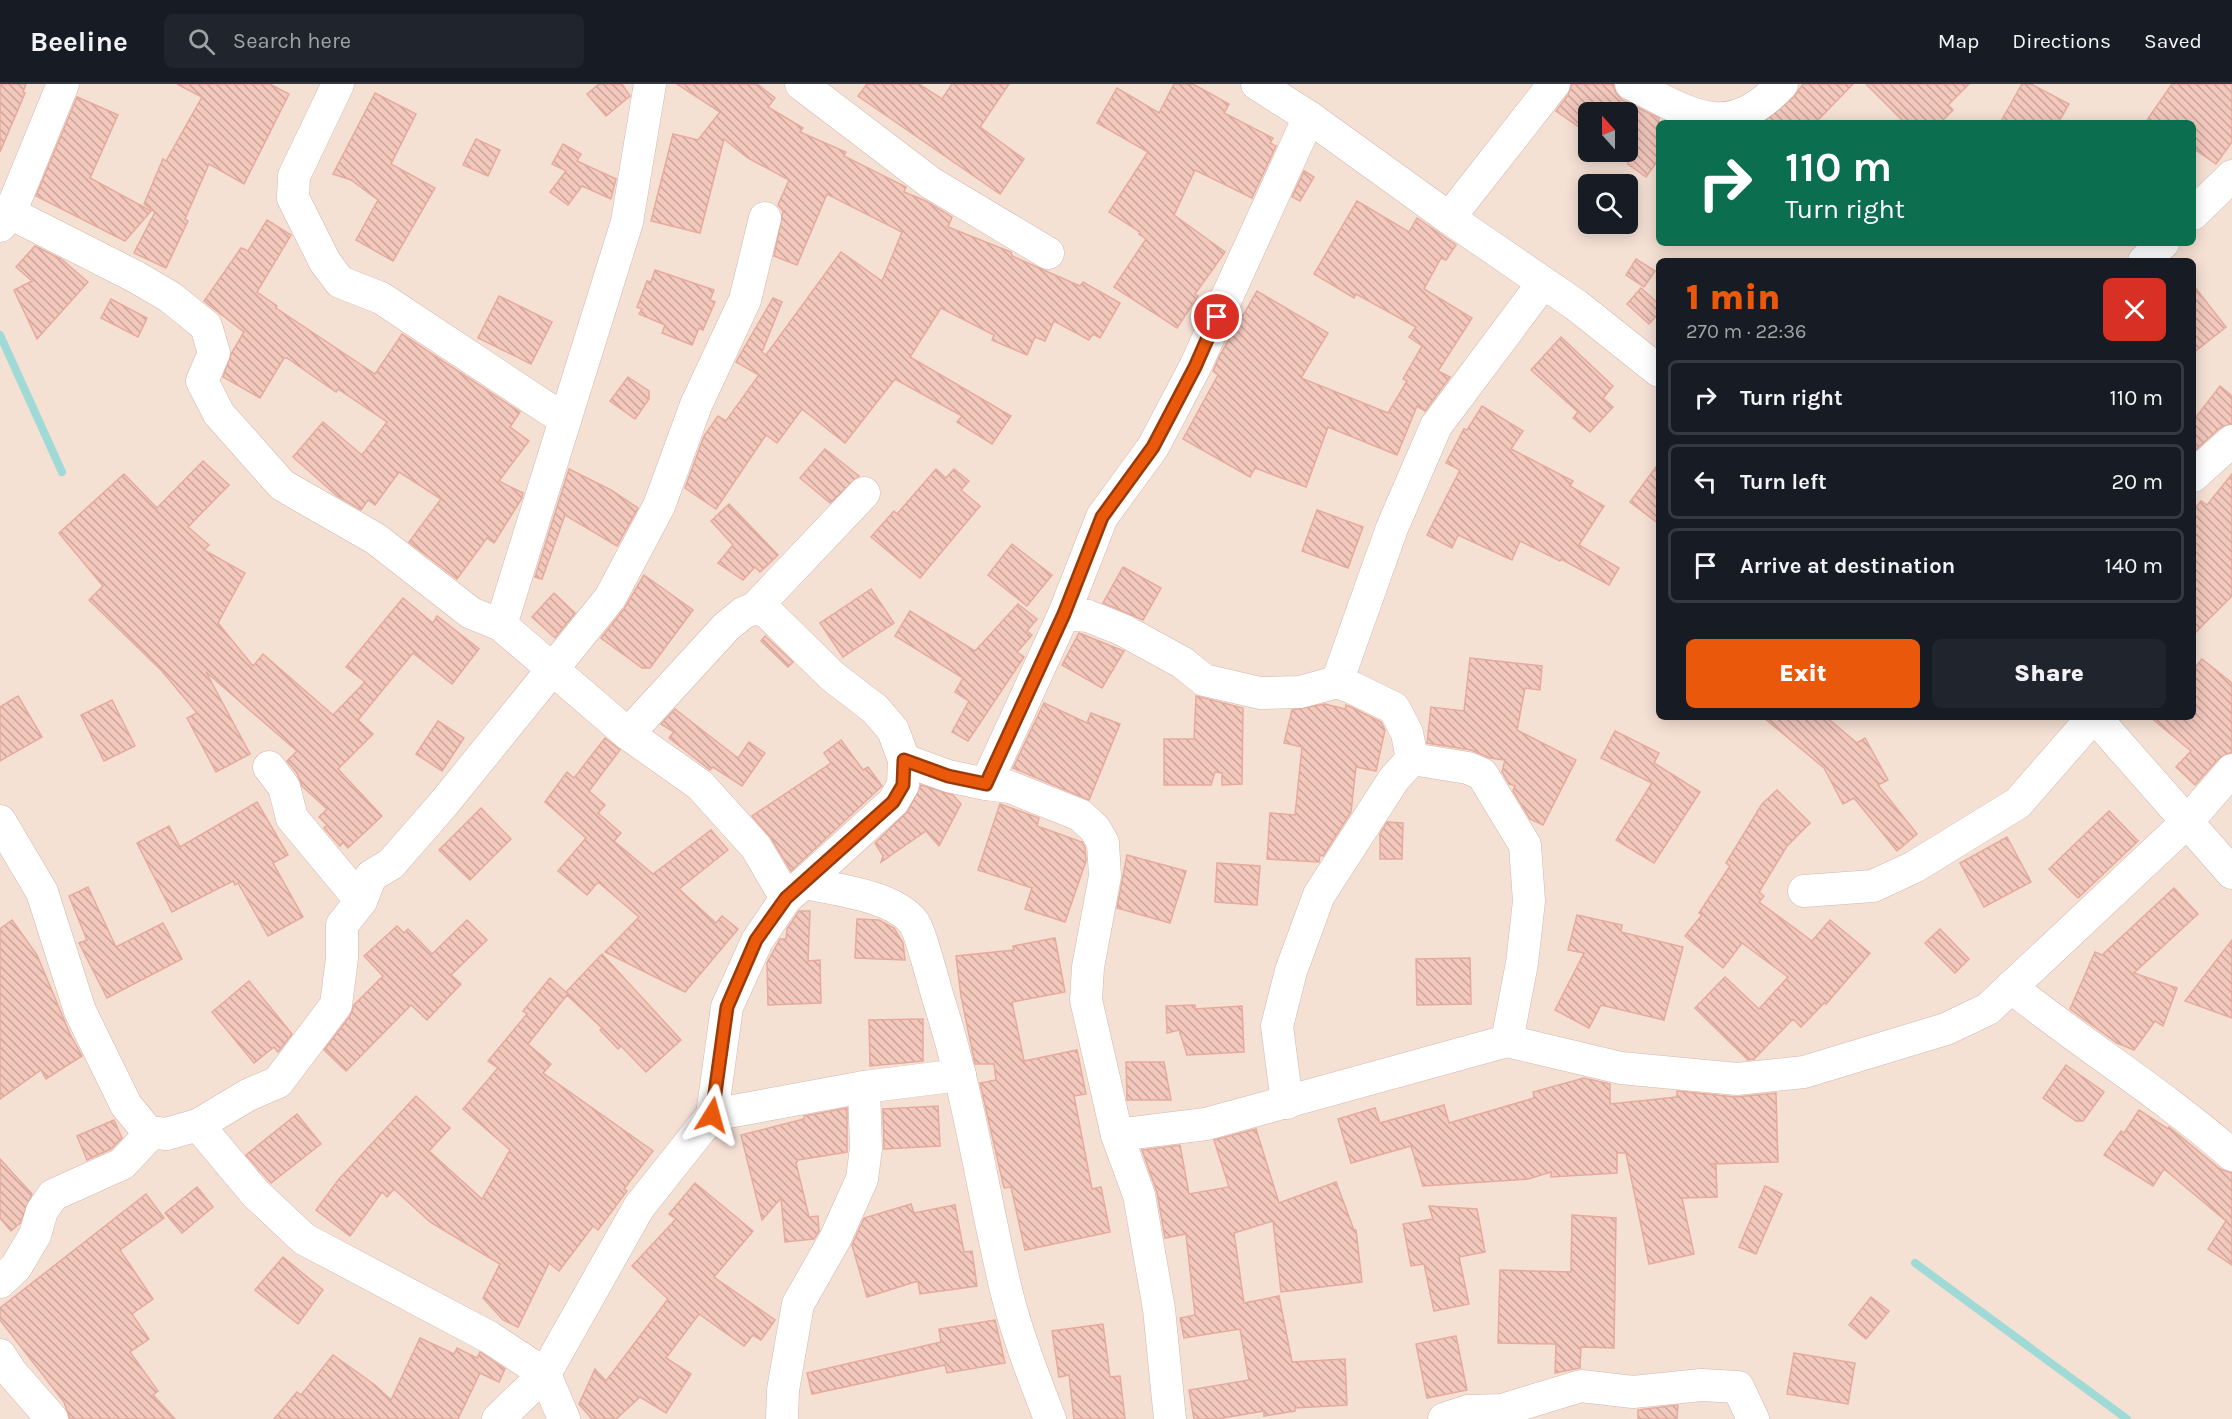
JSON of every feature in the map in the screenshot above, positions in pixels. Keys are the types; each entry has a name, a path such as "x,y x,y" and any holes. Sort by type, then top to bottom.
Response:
{"street":[{"path":"63,84 5,220 136,277 170,297 206,326 214,353 202,381 219,414 282,485 376,539 471,613 501,625 628,734 700,785 795,890 879,901 898,910 914,923 960,1075 1008,1295 1027,1360 1050,1419"},
{"path":"338,84 294,176 293,198 325,262 340,282 381,298 565,420"},
{"path":"501,625 627,222 650,84"},
{"path":"801,84 931,183 1048,253"},
{"path":"1257,84 1309,117 1449,218 1576,305 1656,369"},
{"path":"1449,218 1554,84"},
{"path":"1631,84 1685,111 1712,118 1734,119 1764,103 1782,84"},
{"path":"986,784 1064,614 1102,517 1153,447 1195,367 1309,117"},
{"path":"2196,211 2232,176"},
{"path":"0,821 42,892 80,1011 120,1094 140,1124 152,1133 166,1134 198,1125 248,1095 278,1082 336,1005 342,958 342,925 361,901 371,876 391,864 610,598 659,506 696,405 745,300 765,218"},
{"path":"2148,258 2160,246"},
{"path":"1337,682 1392,528 1436,426 1543,283"},
{"path":"2196,473 2232,441"},
{"path":"628,734 726,627 743,613 755,608 864,493"},
{"path":"498,1419 545,1374 639,1207 712,1115 727,1007 756,940 795,890 893,802 903,785 904,760 893,730 875,709 832,676 767,612 755,608"},
{"path":"1064,614 1088,616 1123,630 1183,663 1204,680 1260,693 1300,692 1337,682 1394,708 1407,734 1412,759"},
{"path":"1804,891 1873,886 1914,867 2018,803 2091,720"},
{"path":"2097,720 2148,774 2232,873"},
{"path":"1412,759 1468,768 1482,774 1525,845 1528,858 1529,901 1522,963 1507,1041"},
{"path":"1287,1103 1277,1026 1291,971 1319,895 1394,779 1412,759"},
{"path":"904,760 948,776 1010,788 1080,815 1095,829 1103,843 1105,876 1088,966 1086,1000 1117,1136 1139,1195 1159,1309 1170,1419"},
{"path":"268,768 284,787 292,818 361,901"},
{"path":"1117,1136 1206,1124 1507,1041 1621,1068 1737,1079 1804,1072 1946,1029 1988,1009 2187,822 2232,770"},
{"path":"2011,987 2064,1030 2198,1125 2232,1155"},
{"path":"712,1115 864,1087 960,1075"},
{"path":"782,1419 783,1389 798,1304 835,1239 862,1179 867,1148 864,1087"},
{"path":"198,1125 255,1193 304,1239 489,1337 545,1374 564,1419"},
{"path":"0,1282 16,1267 35,1235 42,1210 53,1195 122,1164 152,1133"},
{"path":"0,1355 11,1372 52,1419"},
{"path":"1444,1419 1468,1411 1502,1410 1581,1386 1633,1392 1701,1385 1738,1387 1753,1419"}],"shaded area":[{"path":"0,84 2232,84 2232,1419 0,1419"}],"building":[{"path":"0,84 26,84 23,92 25,93 0,152"},
{"path":"177,84 270,84 289,94 244,184 209,164 185,219 188,221 166,268 134,253 155,212 144,204 163,159 166,161 202,97"},
{"path":"599,84 622,84 630,96 606,116 587,94"},
{"path":"677,84 757,84 775,98 768,107 803,128 800,132 846,152 844,156 906,187 904,192 926,201 952,217 948,227 1011,252 1012,256 1080,286 1083,282 1120,303 1100,338 1093,334 1089,340 1054,321 1045,341 1035,337 1027,355 992,340 994,335 941,308 910,357 1011,416 992,444 957,422 962,416 895,379 845,443 802,409 777,443 766,435 716,509 685,488 704,436 718,416 726,421 759,375 736,362 773,298 782,302 762,352 766,355 841,252 882,281 902,232 827,194 797,265 774,256 783,211 778,205 789,180 748,158 724,139 700,233 651,221 673,134 698,140 720,112"},
{"path":"867,84 919,84 942,99 952,84 1009,84 980,127 1024,159 1000,194 858,96"},
{"path":"1174,84 1193,84 1229,104 1224,113 1273,138 1270,143 1276,146 1252,198 1195,170 1174,215 1225,252 1195,294 1198,296 1177,328 1114,287 1146,239 1139,234 1140,232 1109,212 1148,152 1097,123 1117,88 1159,113"},
{"path":"1572,84 1613,84 1616,93 1626,102 1578,102 1578,126 1556,111 1568,95"},
{"path":"1803,84 1853,84 1818,120 1766,120 1794,97"},
{"path":"1866,84 1969,84 1948,105 1953,110 1943,120 1902,120"},
{"path":"2022,84 2031,84 2069,104 2060,120 2002,120"},
{"path":"2172,84 2232,84 2232,142 2216,164 2196,150 2196,120 2147,120"},
{"path":"375,93 416,114 391,164 435,188 393,261 356,240 378,200 351,180 333,174"},
{"path":"77,97 118,115 90,178 151,211 125,241 36,196"},
{"path":"1638,108 1659,118 1656,120 1656,163 1646,177 1628,162 1638,162"},
{"path":"476,139 500,150 488,176 463,165"},
{"path":"563,144 581,154 577,161 616,179 611,199 582,186 568,205 550,192 566,171 552,164"},
{"path":"1304,171 1314,177 1300,201 1292,197"},
{"path":"1357,201 1409,232 1417,218 1456,245 1446,260 1441,258 1424,289 1472,318 1438,371 1450,377 1425,411 1417,406 1397,455 1328,427 1306,487 1255,468 1250,477 1183,439 1218,375 1213,371 1220,355 1257,291 1328,333 1301,378 1388,413 1407,381 1403,379 1422,346 1409,337 1416,327 1356,294 1354,298 1314,274"},
{"path":"267,220 291,235 257,292 277,306 276,308 375,374 402,334 520,412 510,427 529,441 499,481 523,493 522,498 494,543 487,538 457,579 409,542 441,499 399,472 375,505 368,500 361,510 337,496 293,457 323,422 362,455 387,422 338,389 336,392 287,358 284,358 260,398 223,377 231,354 244,332 204,301 241,248 248,251"},
{"path":"35,246 61,259 88,282 37,339 14,290 32,281 16,267"},
{"path":"1636,259 1655,271 1644,287 1626,275"},
{"path":"655,270 714,290 710,300 715,302 703,330 699,328 692,345 662,333 665,325 639,314 642,309 637,307 647,281 651,282"},
{"path":"1641,288 1656,301 1656,316 1649,324 1627,304"},
{"path":"2196,289 2226,327 2196,351"},
{"path":"499,296 552,322 531,364 478,338"},
{"path":"111,299 147,318 138,337 101,318"},
{"path":"1561,337 1613,386 1603,398 1613,407 1590,432 1573,418 1578,412 1531,370"},
{"path":"628,377 649,391 649,399 635,419 610,401"},
{"path":"2220,386 2232,396 2232,424 2220,428 2196,449 2196,417"},
{"path":"1482,406 1523,431 1511,449 1573,481 1570,486 1604,506 1579,545 1619,568 1609,585 1561,559 1560,561 1520,541 1512,560 1458,535 1452,548 1427,535 1460,470 1446,463 1464,429 1467,430"},
{"path":"825,449 859,476 830,503 800,478"},
{"path":"203,461 229,485 188,527 209,545 204,550 245,573 218,623 253,666 263,654 333,715 365,682 346,667 403,598 433,623 437,616 479,649 452,684 413,653 358,720 373,734 338,769 382,816 348,848 343,842 340,846 324,828 327,825 319,817 327,809 302,786 297,773 287,761 297,751 206,672 250,754 216,772 187,718 197,713 161,670 89,600 103,586 59,533 124,474 157,508"},
{"path":"1656,467 1656,522 1630,502"},
{"path":"569,469 611,490 638,508 617,546 565,515 542,579 535,577"},
{"path":"936,469 946,478 954,469 969,481 961,490 980,506 920,578 871,537 894,511 897,514"},
{"path":"2232,474 2232,596 2196,632 2196,507 2201,501 2207,505"},
{"path":"729,504 778,555 760,572 755,567 743,580 718,563 733,545 711,521"},
{"path":"1317,510 1363,527 1348,568 1302,551"},
{"path":"1012,544 1052,575 1027,606 988,575"},
{"path":"1123,567 1161,588 1143,620 1103,603"},
{"path":"644,575 693,610 650,668 642,668 601,638 624,609"},
{"path":"871,589 894,623 843,657 820,623"},
{"path":"554,593 575,613 555,638 532,617"},
{"path":"1018,604 1037,619 1027,631 1032,635 1017,652 1024,657 968,741 952,732 969,701 955,692 963,678 895,636 910,611 975,651"},
{"path":"1079,633 1124,651 1102,688 1062,665"},
{"path":"765,636 793,662 788,667 761,641"},
{"path":"1470,658 1542,666 1540,690 1525,688 1517,730 1576,760 1543,825 1530,819 1513,791 1515,786 1509,784 1502,772 1505,760 1490,758 1471,750 1427,743 1431,707 1464,711"},
{"path":"2202,659 2232,683 2232,752 2219,758 2195,785 2176,767 2191,751 2154,720 2196,720 2196,666"},
{"path":"18,696 42,737 0,761 0,707"},
{"path":"1196,696 1243,708 1242,784 1222,785 1222,773 1215,772 1211,785 1164,785 1164,739 1194,739"},
{"path":"112,700 135,746 104,761 81,715"},
{"path":"1044,703 1087,723 1091,713 1120,724 1089,800 1013,768"},
{"path":"1325,704 1345,709 1346,705 1381,722 1385,730 1376,771 1356,767 1351,812 1323,856 1320,855 1319,862 1267,859 1270,813 1295,815 1302,747 1284,743 1292,710"},
{"path":"675,709 738,758 749,742 765,753 742,786 713,767 710,770 669,738 674,732 661,724"},
{"path":"1767,720 1830,720 1857,743 1865,738 1888,780 1878,785 1917,834 1897,851 1854,798 1843,804 1824,768"},
{"path":"438,721 464,738 442,771 416,754"},
{"path":"1615,731 1659,753 1654,763 1700,792 1654,863 1616,840 1652,783 1601,758"},
{"path":"605,738 620,750 589,791 605,805 598,813 621,833 614,841 653,874 711,830 728,850 679,889 716,923 722,916 738,929 685,992 605,952 639,917 598,882 587,895 558,871 586,838 545,802 567,772 574,778"},
{"path":"841,740 863,770 868,767 882,786 791,871 771,838 752,816 831,763 824,753"},
{"path":"921,785 953,795 961,804 939,846 926,831 881,862 883,856 875,843 908,811"},
{"path":"1777,790 1810,823 1787,846 1759,892 1764,896 1759,902 1812,941 1830,920 1870,953 1826,1004 1824,1003 1801,1027 1793,1019 1754,1059 1748,1060 1695,1008 1725,977 1759,1009 1788,977 1742,943 1723,968 1685,936 1702,915 1699,913 1730,866 1726,863 1762,804"},
{"path":"257,802 288,855 273,863 303,917 268,936 238,883 235,885 233,881 172,912 137,843 169,826 180,847"},
{"path":"1000,804 1039,818 1037,826 1082,842 1086,861 1065,922 1025,909 1032,888 978,870"},
{"path":"481,808 511,839 470,880 439,850"},
{"path":"2109,811 2138,841 2078,898 2049,869"},
{"path":"1387,822 1403,823 1402,859 1380,859 1380,834"},
{"path":"2007,837 2031,882 1984,907 1960,863"},
{"path":"1127,855 1186,871 1170,923 1117,908"},
{"path":"1217,863 1260,866 1257,905 1215,902"},
{"path":"88,887 116,947 163,923 182,959 107,998 79,943 87,940 69,896"},
{"path":"2174,888 2198,914 2134,973 2177,988 2163,1026 2155,1021 2134,1050 2117,1043 2070,1009 2095,952 2102,955"},
{"path":"799,911 810,911 808,961 820,960 821,1003 768,1005 767,963 780,939 786,939 787,929"},
{"path":"1577,915 1622,925 1621,932 1683,947 1664,1020 1601,1005 1589,1028 1555,1010 1584,953 1568,950"},
{"path":"857,919 879,920 894,928 903,943 905,960 855,958"},
{"path":"12,920 37,955 70,1034 82,1056 46,1079 41,1070 0,1099 0,929"},
{"path":"467,920 487,940 451,975 461,984 427,1020 411,1005 346,1071 324,1050 350,1016 354,1005 383,976 364,956 397,926 404,933 408,929 432,954"},
{"path":"1940,929 1969,959 1955,973 1925,943"},
{"path":"1055,938 1065,992 1012,1002 1024,1061 1077,1050 1086,1094 1074,1096 1092,1189 1101,1187 1110,1232 1025,1250 1011,1187 1004,1188 980,1083 996,1080 994,1064 975,1064 961,996 956,956 1014,950 1013,946"},
{"path":"2232,940 2232,1018 2185,1001"},
{"path":"602,954 681,1040 646,1072 621,1046 618,1049 600,1030 602,1028 567,995 528,1044 551,1064 543,1073 653,1151 624,1189 627,1191 598,1230 593,1226 559,1271 549,1263 518,1327 503,1320 483,1298 500,1264 430,1222 394,1189 387,1197 382,1192 350,1236 316,1210 339,1179 416,1096 450,1128 429,1151 482,1199 510,1150 463,1109 498,1068 488,1061 527,1014 523,1011 550,978 566,992"},
{"path":"1470,958 1471,1004 1417,1005 1416,959"},
{"path":"249,981 292,1034 278,1052 274,1047 254,1063 212,1012"},
{"path":"1195,1005 1195,1009 1242,1006 1244,1052 1187,1055 1179,1030 1167,1033 1166,1006"},
{"path":"923,1019 923,1061 870,1066 869,1020"},
{"path":"1126,1062 1164,1062 1171,1100 1127,1100"},
{"path":"2066,1065 2104,1092 2083,1121 2076,1121 2043,1098"},
{"path":"1584,1078 1610,1084 1610,1104 1677,1097 1677,1091 1736,1097 1776,1093 1778,1162 1713,1164 1716,1166 1717,1197 1682,1198 1694,1254 1649,1264 1626,1153 1617,1153 1617,1173 1551,1177 1551,1172 1528,1179 1423,1186 1411,1146 1351,1163 1338,1119 1375,1108 1380,1123 1444,1105 1449,1123 1534,1098 1533,1092"},
{"path":"938,1106 940,1146 884,1149 883,1109"},
{"path":"847,1108 847,1152 798,1160 796,1163 809,1217 818,1216 819,1231 814,1239 785,1242 781,1198 762,1220 741,1135 804,1119 804,1116"},
{"path":"2139,1110 2168,1129 2169,1127 2220,1169 2232,1173 2232,1265 2208,1249 2226,1221 2164,1169 2153,1186 2104,1155 2121,1131 2124,1133"},
{"path":"297,1114 321,1144 271,1183 246,1155"},
{"path":"114,1120 122,1138 111,1149 87,1160 77,1136"},
{"path":"1256,1129 1279,1203 1336,1182 1354,1230 1356,1230 1362,1282 1281,1292 1273,1221 1234,1233 1244,1303 1279,1296 1292,1362 1345,1359 1347,1405 1295,1408 1295,1411 1264,1416 1264,1411 1217,1419 1194,1419 1189,1390 1249,1380 1240,1329 1184,1338 1180,1318 1195,1315 1186,1234 1165,1238 1157,1192 1142,1150 1180,1145 1189,1194 1229,1187 1214,1140"},
{"path":"0,1159 32,1194 20,1223 11,1231 0,1218"},
{"path":"695,1183 753,1231 714,1277 775,1320 761,1340 753,1335 744,1346 699,1314 666,1358 691,1374 666,1413 640,1397 616,1419 592,1419 579,1404 595,1369 606,1381 668,1299 632,1266 676,1219 669,1214"},
{"path":"1765,1186 1782,1194 1756,1254 1739,1247"},
{"path":"197,1187 213,1207 182,1233 165,1213"},
{"path":"146,1194 164,1218 120,1250 153,1299 132,1314 149,1339 130,1352 158,1391 153,1395 175,1419 70,1419 64,1402 0,1320 0,1308"},
{"path":"911,1204 914,1213 955,1205 964,1252 972,1251 977,1286 920,1294 918,1281 867,1297 852,1245 864,1218"},
{"path":"1429,1206 1477,1209 1485,1252 1459,1257 1469,1304 1434,1311 1424,1264 1411,1266 1403,1224 1433,1219"},
{"path":"1572,1215 1616,1218 1614,1348 1581,1347 1580,1368 1555,1373 1556,1344 1498,1343 1500,1270 1571,1272"},
{"path":"283,1257 323,1290 298,1324 255,1290"},
{"path":"1871,1297 1889,1311 1866,1339 1849,1325"},
{"path":"995,1320 1005,1363 947,1373 945,1365 812,1394 807,1373 941,1342 939,1329"},
{"path":"1103,1324 1110,1377 1120,1376 1125,1419 1074,1419 1069,1375 1059,1377 1052,1331"},
{"path":"1456,1336 1467,1390 1427,1398 1416,1344"},
{"path":"420,1338 454,1354 457,1348 477,1358 480,1352 505,1369 499,1382 480,1373 458,1419 274,1419 297,1392 301,1395 333,1355 375,1385 391,1400"},
{"path":"1794,1353 1855,1363 1848,1404 1787,1394"},
{"path":"1678,1405 1677,1419 1638,1419 1638,1410"}],"waterway":[{"path":"0,335 62,472"},
{"path":"1915,1263 2127,1419"}],"route":[{"path":"712,1115 727,1007 756,940 786,898 893,802 903,785 904,760 948,776 986,784 1064,614 1102,517 1153,447 1195,367 1217,317"}]}
